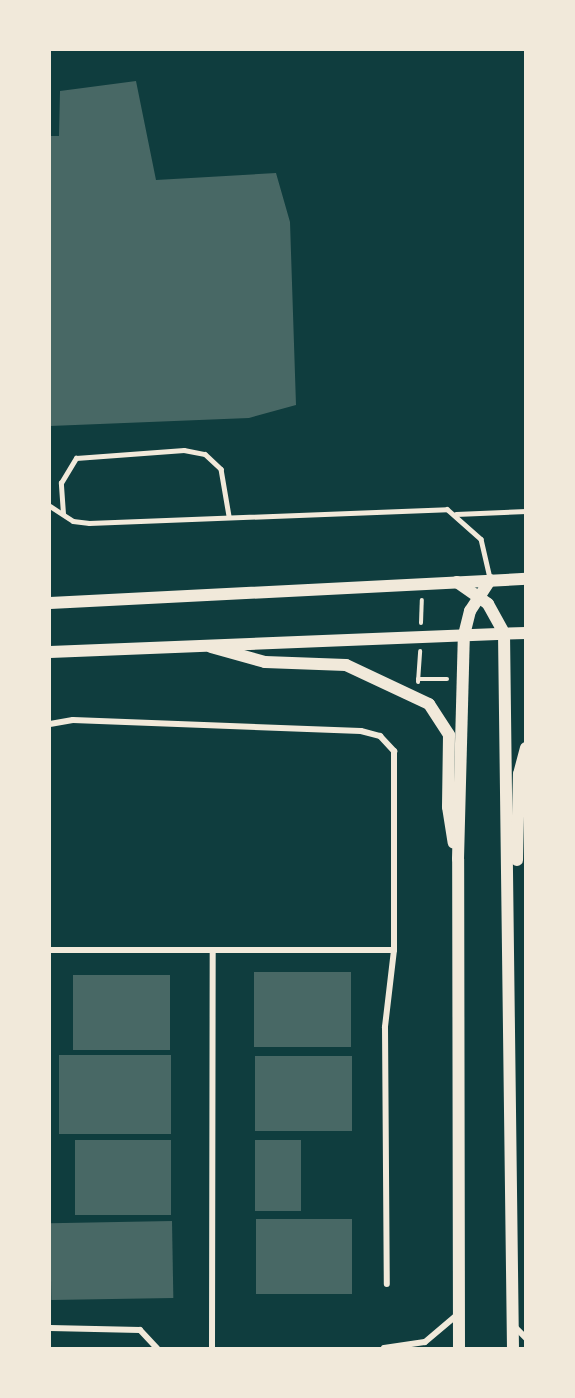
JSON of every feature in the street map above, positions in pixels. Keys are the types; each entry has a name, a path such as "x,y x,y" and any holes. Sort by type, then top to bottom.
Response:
{"main road":[{"path":"50,603 525,579"},
{"path":"459,1348 458,859 464,635 480,596 490,580"},
{"path":"457,582 480,596 504,633 511,905 513,1348"},
{"path":"50,654 63,651 525,633"},
{"path":"207,646 265,662 346,665 429,704 449,735 448,807 458,859"},
{"path":"511,905 525,748"}],"street":[{"path":"50,724 73,720 380,736 396,760 394,950 385,1027 387,1284"},
{"path":"50,950 394,950"},
{"path":"212,1348 213,951"},
{"path":"384,1348 425,1342 460,1312"},
{"path":"513,1326 525,1338"},
{"path":"50,1328 140,1330 157,1348"}],"lane":[{"path":"63,514 61,483 76,458 184,450 205,454 221,469 229,516"},
{"path":"50,506 63,514 89,523 426,507 456,514 525,511"},
{"path":"456,514 481,539 490,580"}],"building":[{"path":"136,81 156,180 276,173 290,222 296,405 249,418 50,426 50,136 59,136 60,91"},
{"path":"254,972 351,972 351,1047 254,1047"},
{"path":"73,975 170,975 170,1050 73,1050"},
{"path":"59,1055 171,1055 171,1134 59,1134"},
{"path":"255,1056 352,1056 352,1131 255,1131"},
{"path":"75,1140 171,1140 171,1215 75,1215"},
{"path":"255,1140 301,1140 301,1211 255,1211"},
{"path":"256,1219 352,1219 352,1294 256,1294"},
{"path":"172,1221 173,1298 51,1300 50,1223"}]}
